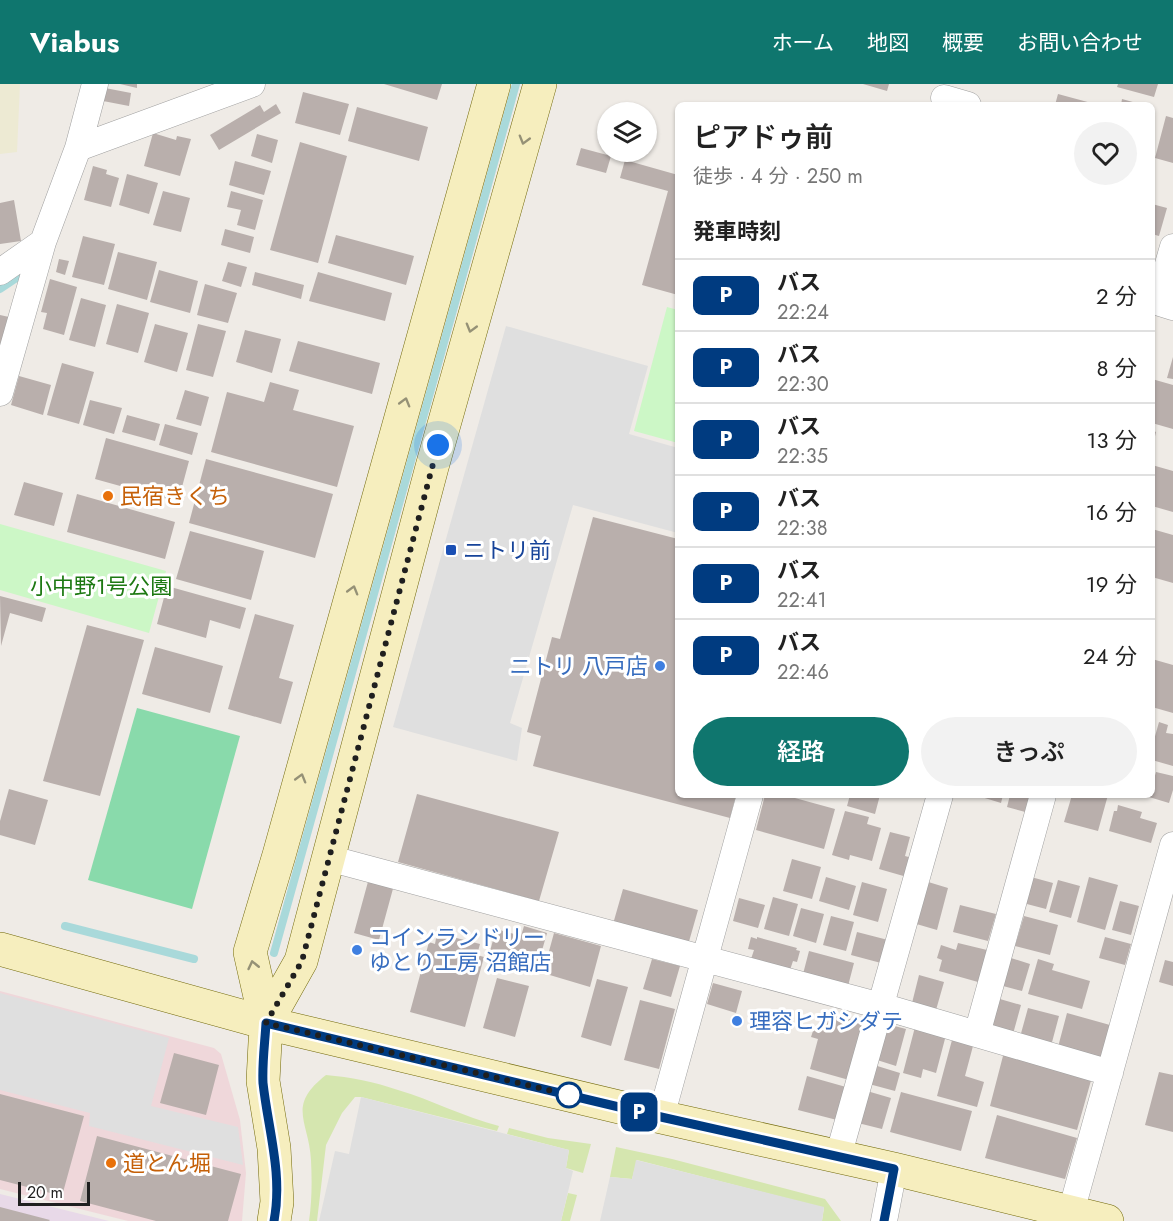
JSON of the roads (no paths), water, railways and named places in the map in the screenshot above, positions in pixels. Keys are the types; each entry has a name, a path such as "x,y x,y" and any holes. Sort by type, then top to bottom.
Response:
{"street":[{"path":"0,393 43,242 78,148 96,84"},
{"path":"78,148 252,84"},
{"path":"274,1221 277,1202 274,1148 263,1081 266,1023 250,952 494,84"},
{"path":"266,1023 302,961 432,467 540,84"},
{"path":"944,96 960,102"},
{"path":"0,272 43,242"},
{"path":"1173,247 1157,302 1173,307"},
{"path":"661,1117 749,798"},
{"path":"838,1157 939,798"},
{"path":"977,1034 1042,798"},
{"path":"1071,1212 1110,1073 1163,916 1173,845"},
{"path":"328,858 881,1006 1110,1073"},
{"path":"0,949 266,1023 661,1117 894,1169 1107,1221"},
{"path":"884,1221 894,1169"}],"waterway":[{"path":"274,953 516,84"},
{"path":"0,289 18,277"},
{"path":"65,926 194,959"}],"place":[{"name":"民宿きくち","path":"108,496"},
{"name":"ニトリ前","path":"451,550"},
{"name":"ニトリ 八戸店","path":"660,666"},
{"name":"コインランドリー ゆとり工房 沼館店","path":"357,950"},
{"name":"理容ヒガシダテ","path":"737,1021"},
{"name":"道とん堀","path":"111,1163"}],"park label":[{"name":"小中野1号公園","path":"101,586"}]}
